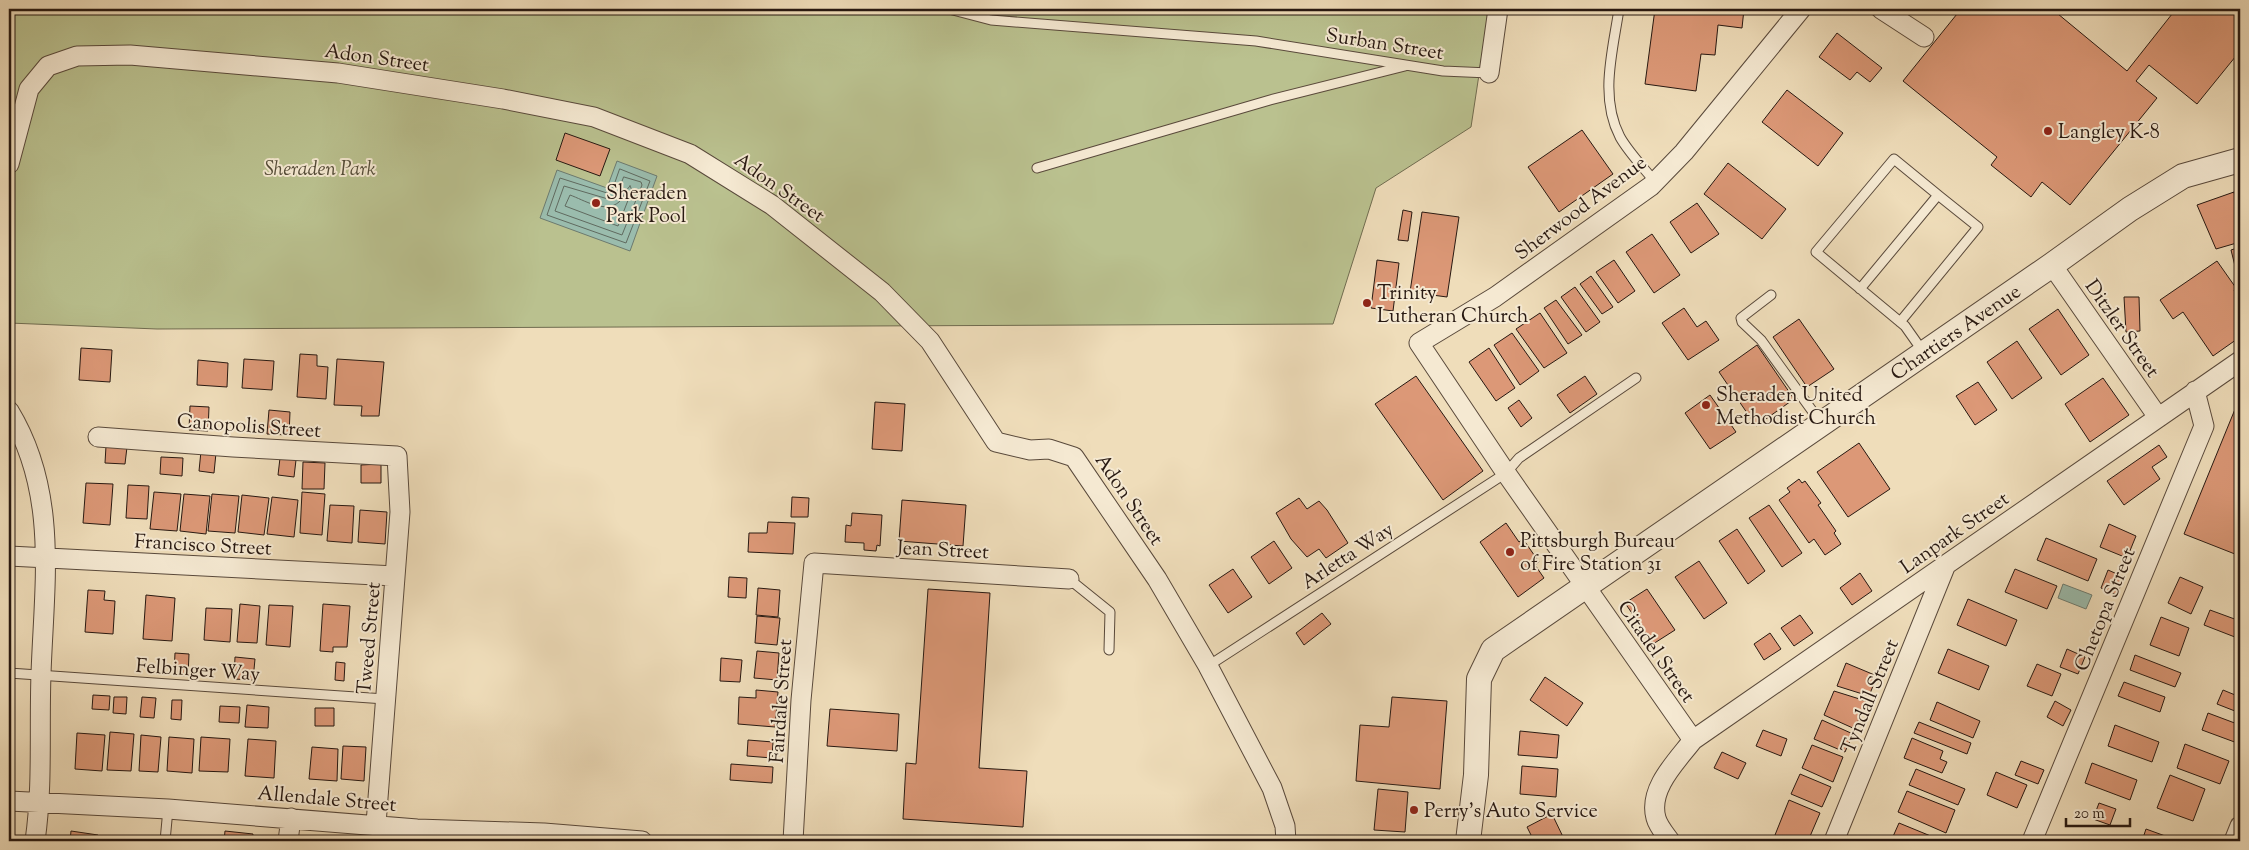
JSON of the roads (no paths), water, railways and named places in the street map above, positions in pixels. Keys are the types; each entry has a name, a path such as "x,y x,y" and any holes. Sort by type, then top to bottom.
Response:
{"street":[{"path":"1489,73 1498,9"},
{"name":"Sherwood Avenue","path":"1419,343 1495,297 1655,182 1684,152 1801,9"},
{"path":"1881,9 1924,37"},
{"name":"Adon Street","path":"9,164 29,89 48,66 77,56 121,55 338,73 502,98 594,117 690,154 772,205 882,292 930,341 996,442 1030,450 1049,450 1074,457 1157,579 1208,666 1272,788 1285,826 1286,841"},
{"name":"Chartiers Avenue","path":"1468,841 1476,775 1478,680 1493,650 2130,210 2183,176 2240,160"},
{"name":"Ditzler Street","path":"2052,265 2158,417"},
{"name":"Citadel Street","path":"1419,343 1584,588 1693,740"},
{"name":"Lanpark Street","path":"1693,740 2240,361"},
{"name":"Chetopa Street","path":"2032,841 2204,426 2195,391"},
{"path":"9,411 27,452 40,489 45,524 46,559 41,676 40,803 35,841"},
{"name":"Canopolis Street","path":"98,437 242,448 396,456"},
{"name":"Tweed Street","path":"376,824 400,512 396,456"},
{"name":"Francisco Street","path":"9,556 396,576"},
{"name":"Jean Street","path":"814,564 1069,579"},
{"name":"Fairdale Street","path":"793,841 801,700 814,564"},
{"name":"Tyndall Street","path":"1834,841 1945,567"},
{"path":"1670,841 1656,818 1655,796 1669,772 1693,740"},
{"name":"Allendale Street","path":"9,801 168,809 376,824 416,835 642,841"},
{"path":"288,841 291,818"},
{"path":"2234,841 2240,826"}],"lane":[{"name":"Surban Street","path":"948,9 991,20 1256,41 1443,71 1489,73"},
{"path":"1620,9 1608,81 1612,117 1620,137 1655,182"},
{"path":"1037,168 1270,100 1410,65"},
{"path":"1900,322 1978,227 1894,159 1816,252 1900,322 1924,353"},
{"path":"1860,289 1938,195"},
{"path":"1771,295 1741,318 1742,322 1761,340 1821,424"},
{"name":"Arletta Way","path":"1208,666 1506,473 1519,458 1636,378"},
{"path":"1069,579 1110,612 1109,650"},
{"name":"Felbinger Way","path":"9,673 385,699"},
{"path":"165,841 168,809"}],"water":[{"name":"Sheraden Park Pool","path":"617,161 657,176 630,251 540,218 557,170 607,188"},
{"path":"2063,584 2092,595 2086,609 2058,598"}],"place":[{"name":"Langley K-8","path":"2048,131"},
{"name":"Sheraden Park Pool","path":"596,203"},
{"name":"Trinity Lutheran Church","path":"1367,303"},
{"name":"Sheraden United Methodist Church","path":"1706,405"},
{"name":"Pittsburgh Bureau of Fire Station 31","path":"1510,552"},
{"name":"Perry's Auto Service","path":"1414,810"}],"park label":[{"name":"Sheraden Park","path":"320,168"}]}
